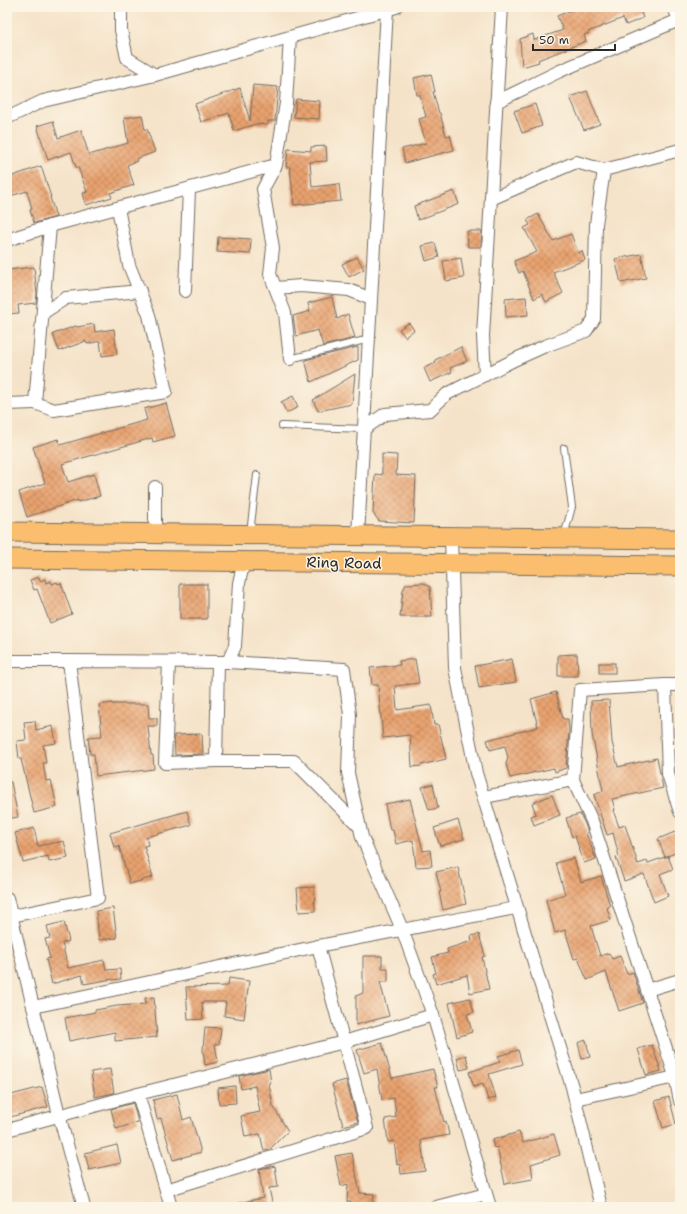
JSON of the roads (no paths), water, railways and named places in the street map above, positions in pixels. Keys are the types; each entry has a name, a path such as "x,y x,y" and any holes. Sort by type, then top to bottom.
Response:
{"main road":[{"name":"Ring Road","path":"7,532 680,539"},
{"path":"159,534 162,561"},
{"name":"Ring Road","path":"7,559 680,566"}],"street":[{"path":"121,7 121,30 127,58 155,75"},
{"path":"485,375 483,336 502,7"},
{"path":"496,102 560,71 679,20 674,7"},
{"path":"7,118 43,101 155,75 392,8 371,299 358,536"},
{"path":"290,37 286,103 276,165 263,189 273,248 270,274 285,313 290,359"},
{"path":"491,199 576,162 604,170 680,150"},
{"path":"7,240 50,226 276,165"},
{"path":"364,429 385,414 430,410 447,394 545,346 586,331 594,319 596,224 604,170"},
{"path":"185,291 189,189"},
{"path":"7,404 35,403 54,410 166,392 149,315 129,265 118,208"},
{"path":"35,403 50,226"},
{"path":"276,288 301,286 349,290 371,299"},
{"path":"43,312 66,298 140,291"},
{"path":"155,487 159,534"},
{"path":"451,537 455,668 476,773 575,1099 601,1207"},
{"path":"216,761 223,662 235,646 239,583 244,562"},
{"path":"7,661 223,662 344,669 350,715 348,773 359,827 402,929 433,1015 490,1207"},
{"path":"9,916 98,898 69,661"},
{"path":"169,662 165,763 216,761 294,761 359,827"},
{"path":"680,685 580,690 573,780 592,821 647,990 677,1076 680,1101"},
{"path":"665,686 668,774 680,812"},
{"path":"484,797 573,780"},
{"path":"7,898 9,916 33,1007 59,1116 84,1207"},
{"path":"33,1007 318,946 516,908"},
{"path":"166,1190 367,1128 318,946"},
{"path":"647,990 680,980"},
{"path":"7,1130 138,1094 344,1042 433,1015"},
{"path":"575,1099 677,1076"},
{"path":"138,1094 171,1207"},
{"path":"436,1207 486,1194"}],"lane":[{"path":"290,359 369,339"},
{"path":"282,426 364,429"},
{"path":"563,538 572,507 564,448"},
{"path":"250,535 257,475"}]}
